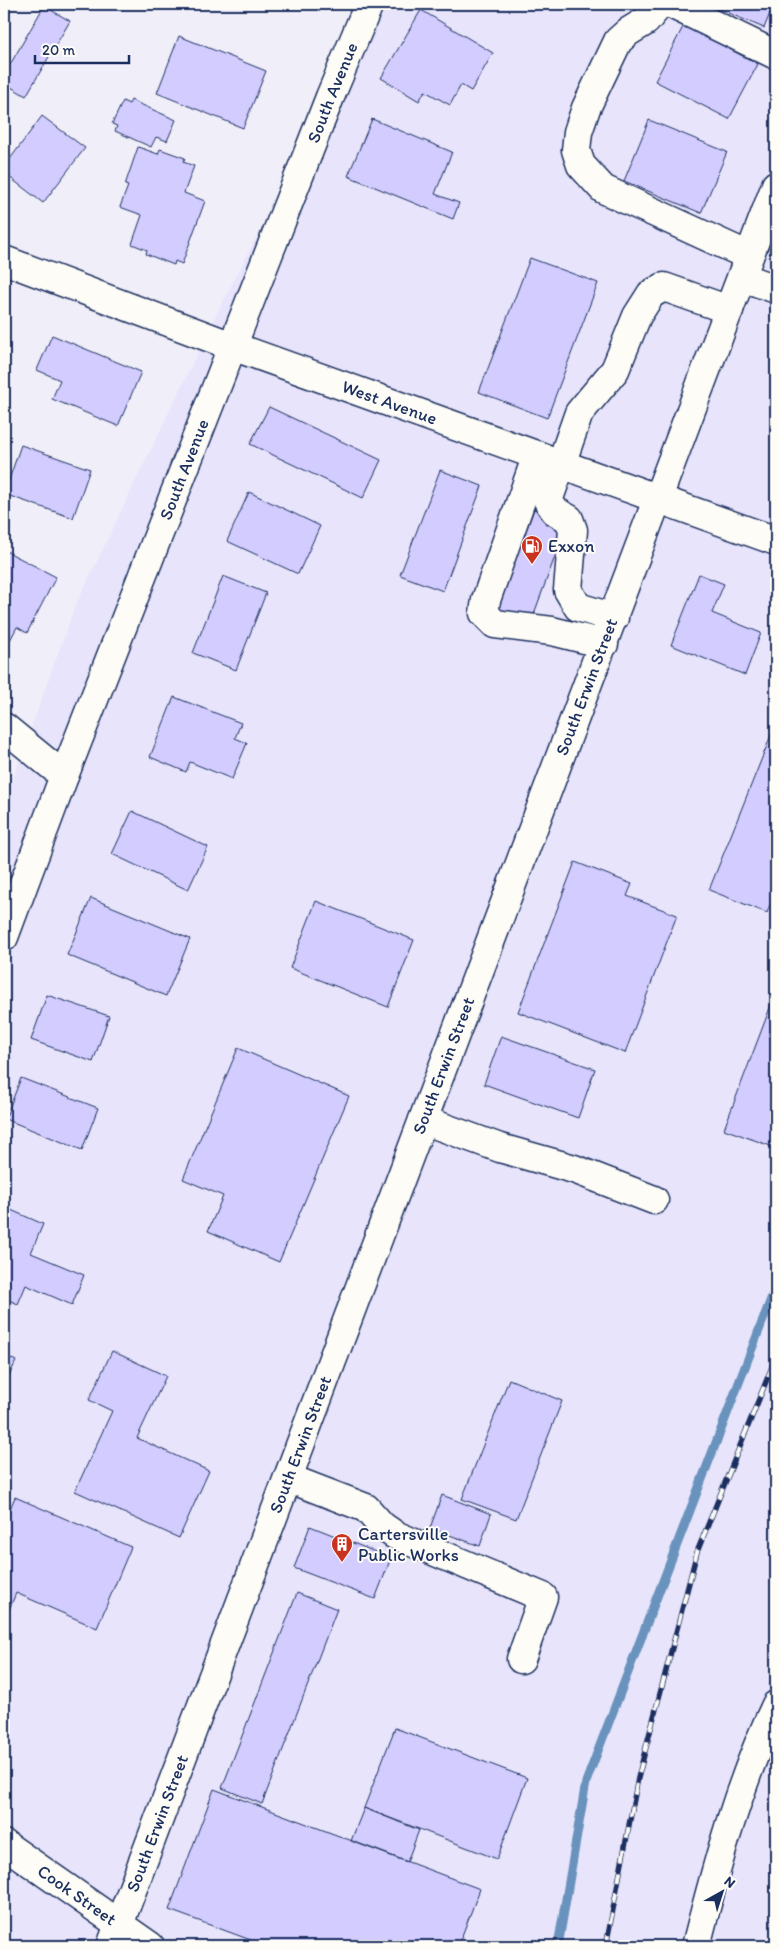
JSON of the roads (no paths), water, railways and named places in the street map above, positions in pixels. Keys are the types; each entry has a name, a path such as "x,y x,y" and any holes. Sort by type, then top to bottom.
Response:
{"street":[{"name":"South Avenue","path":"4,937 64,776 232,346 330,97 369,4"},
{"path":"660,4 646,21 628,32 618,41 586,108 578,132 576,150 581,166 603,189 746,266 776,289"},
{"path":"671,4 776,55"},
{"name":"South Erwin Street","path":"115,1935 776,185"},
{"name":"West Avenue","path":"4,260 232,346 776,541"},
{"path":"604,644 552,631 494,624 484,613 486,600 550,459 579,413 615,370 637,316 651,294 664,287 729,310"},
{"path":"550,459 548,502 555,511 569,519 573,530 568,590 578,607 614,618"},
{"path":"4,727 64,776"},
{"path":"423,1120 500,1148 574,1169 654,1200"},
{"path":"288,1478 366,1508 382,1526 395,1535 543,1597 521,1659"},
{"path":"696,1946 712,1882 732,1816 776,1705"},
{"name":"Cook Street","path":"4,1844 115,1935 150,1946"}],"waterway":[{"path":"558,1946 586,1782 776,1286"}],"railway":[{"path":"606,1946 638,1778 697,1552 776,1357"}],"place":[{"name":"Exxon","path":"532,565"},
{"name":"Cartersville Public Works","path":"342,1563"}]}
